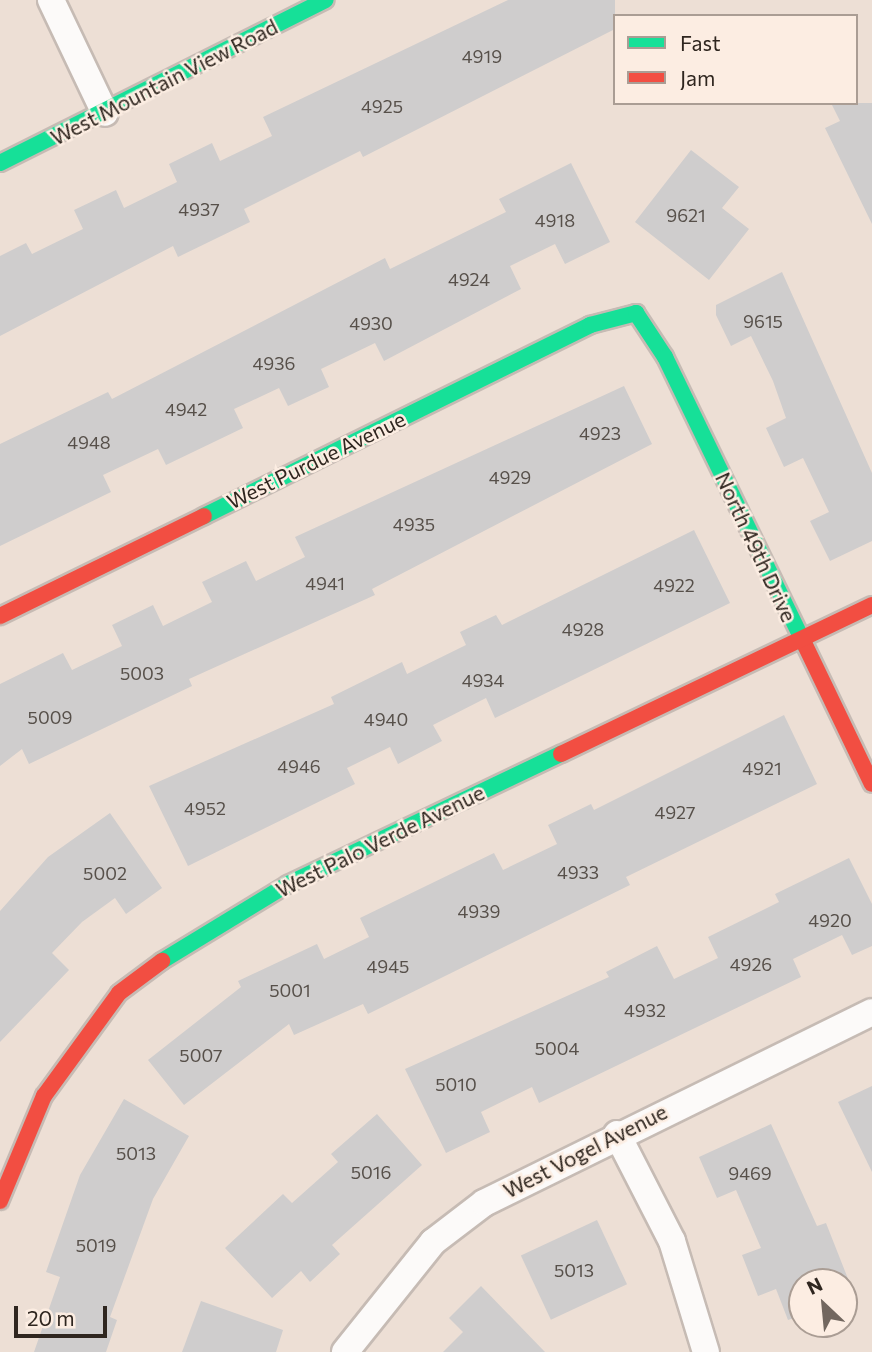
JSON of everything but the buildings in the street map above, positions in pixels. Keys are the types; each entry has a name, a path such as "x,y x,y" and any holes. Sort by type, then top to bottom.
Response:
{"street":[{"path":"51,0 105,113"},
{"name":"West Mountain View Road","path":"0,163 105,113 326,0"},
{"name":"West Purdue Avenue","path":"0,616 590,325 636,313"},
{"name":"North 49th Drive","path":"636,313 666,357 800,640 872,784"},
{"name":"West Palo Verde Avenue","path":"0,1201 44,1096 119,993 200,933 288,884 872,605"},
{"name":"West Vogel Avenue","path":"345,1352 433,1242 484,1203 617,1134 872,1012"},
{"path":"617,1134 672,1241 706,1352"}],"traffic: fast":[{"path":"0,163 326,0"},
{"path":"204,516 590,325 636,313 665,357 805,645"},
{"path":"162,961 288,884 561,754"}],"traffic: jam":[{"path":"0,616 204,516"},
{"path":"561,754 872,605"},
{"path":"805,645 872,784"},
{"path":"0,1201 44,1096 119,993 162,961"}]}
